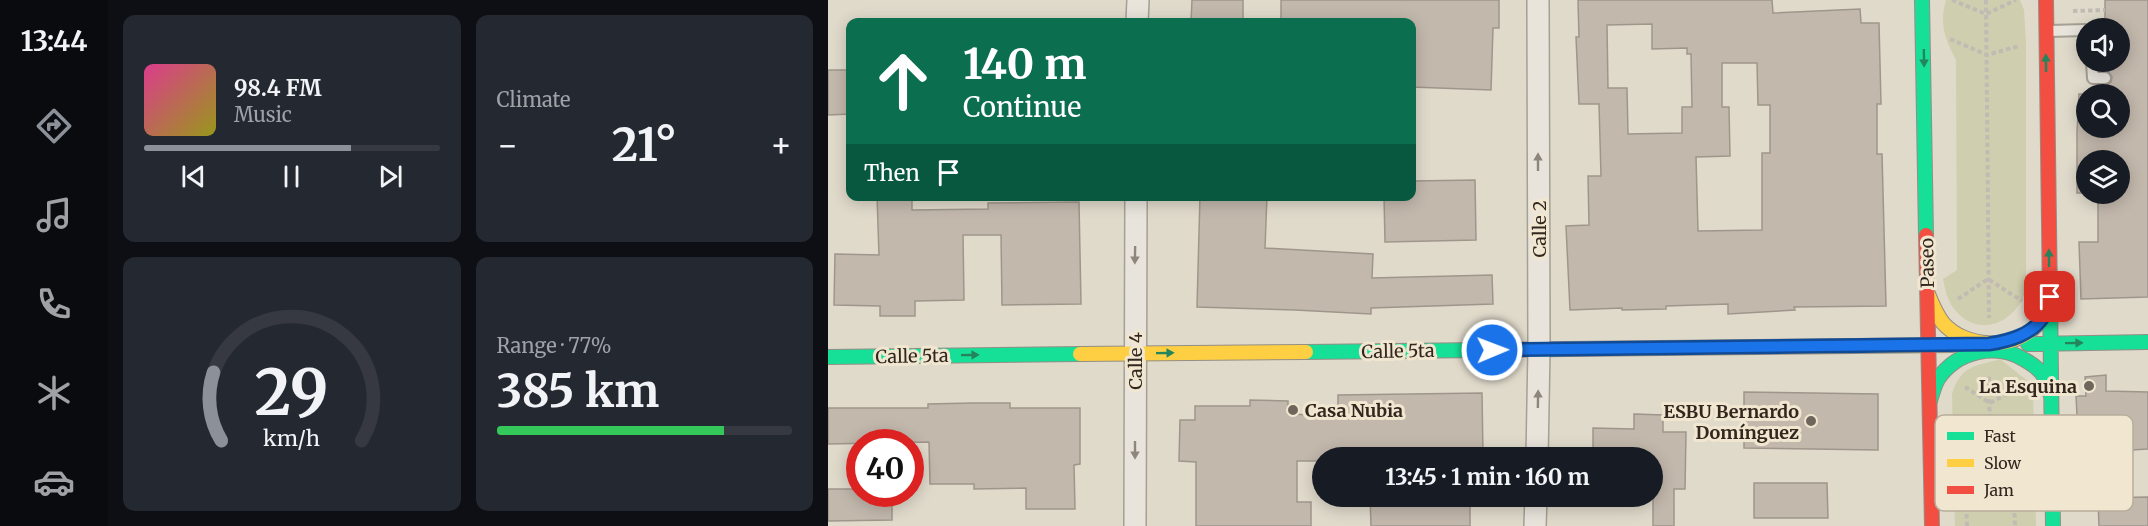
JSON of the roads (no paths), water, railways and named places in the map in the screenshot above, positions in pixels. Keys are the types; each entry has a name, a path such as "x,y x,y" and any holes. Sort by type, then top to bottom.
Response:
{"main road":[{"path":"2046,0 2051,415"},
{"name":"Paseo","path":"1923,3 1932,526"},
{"path":"1928,294 1936,313 1950,329 1968,340 2010,352 2029,362 2044,377 2051,396"},
{"path":"1930,401 1936,381 1950,365 1968,354 2010,341 2029,331 2044,316 2050,297"},
{"name":"Calle 5ta","path":"828,357 1989,346 2148,342"},
{"path":"2053,511 2053,526"}],"street":[{"path":"1137,18 1138,0"},
{"name":"Calle 2","path":"1537,447 1538,0"},
{"name":"Calle 4","path":"1135,526 1136,201"},
{"path":"1535,526 1536,507"}],"lane":[{"path":"2046,31 2076,30"},
{"path":"2093,72 2093,78 2105,78"}],"place":[{"name":"La Esquina","path":"2089,386"},
{"name":"Casa Nubia","path":"1293,410"},
{"name":"ESBU Bernardo Domínguez","path":"1811,421"}]}
